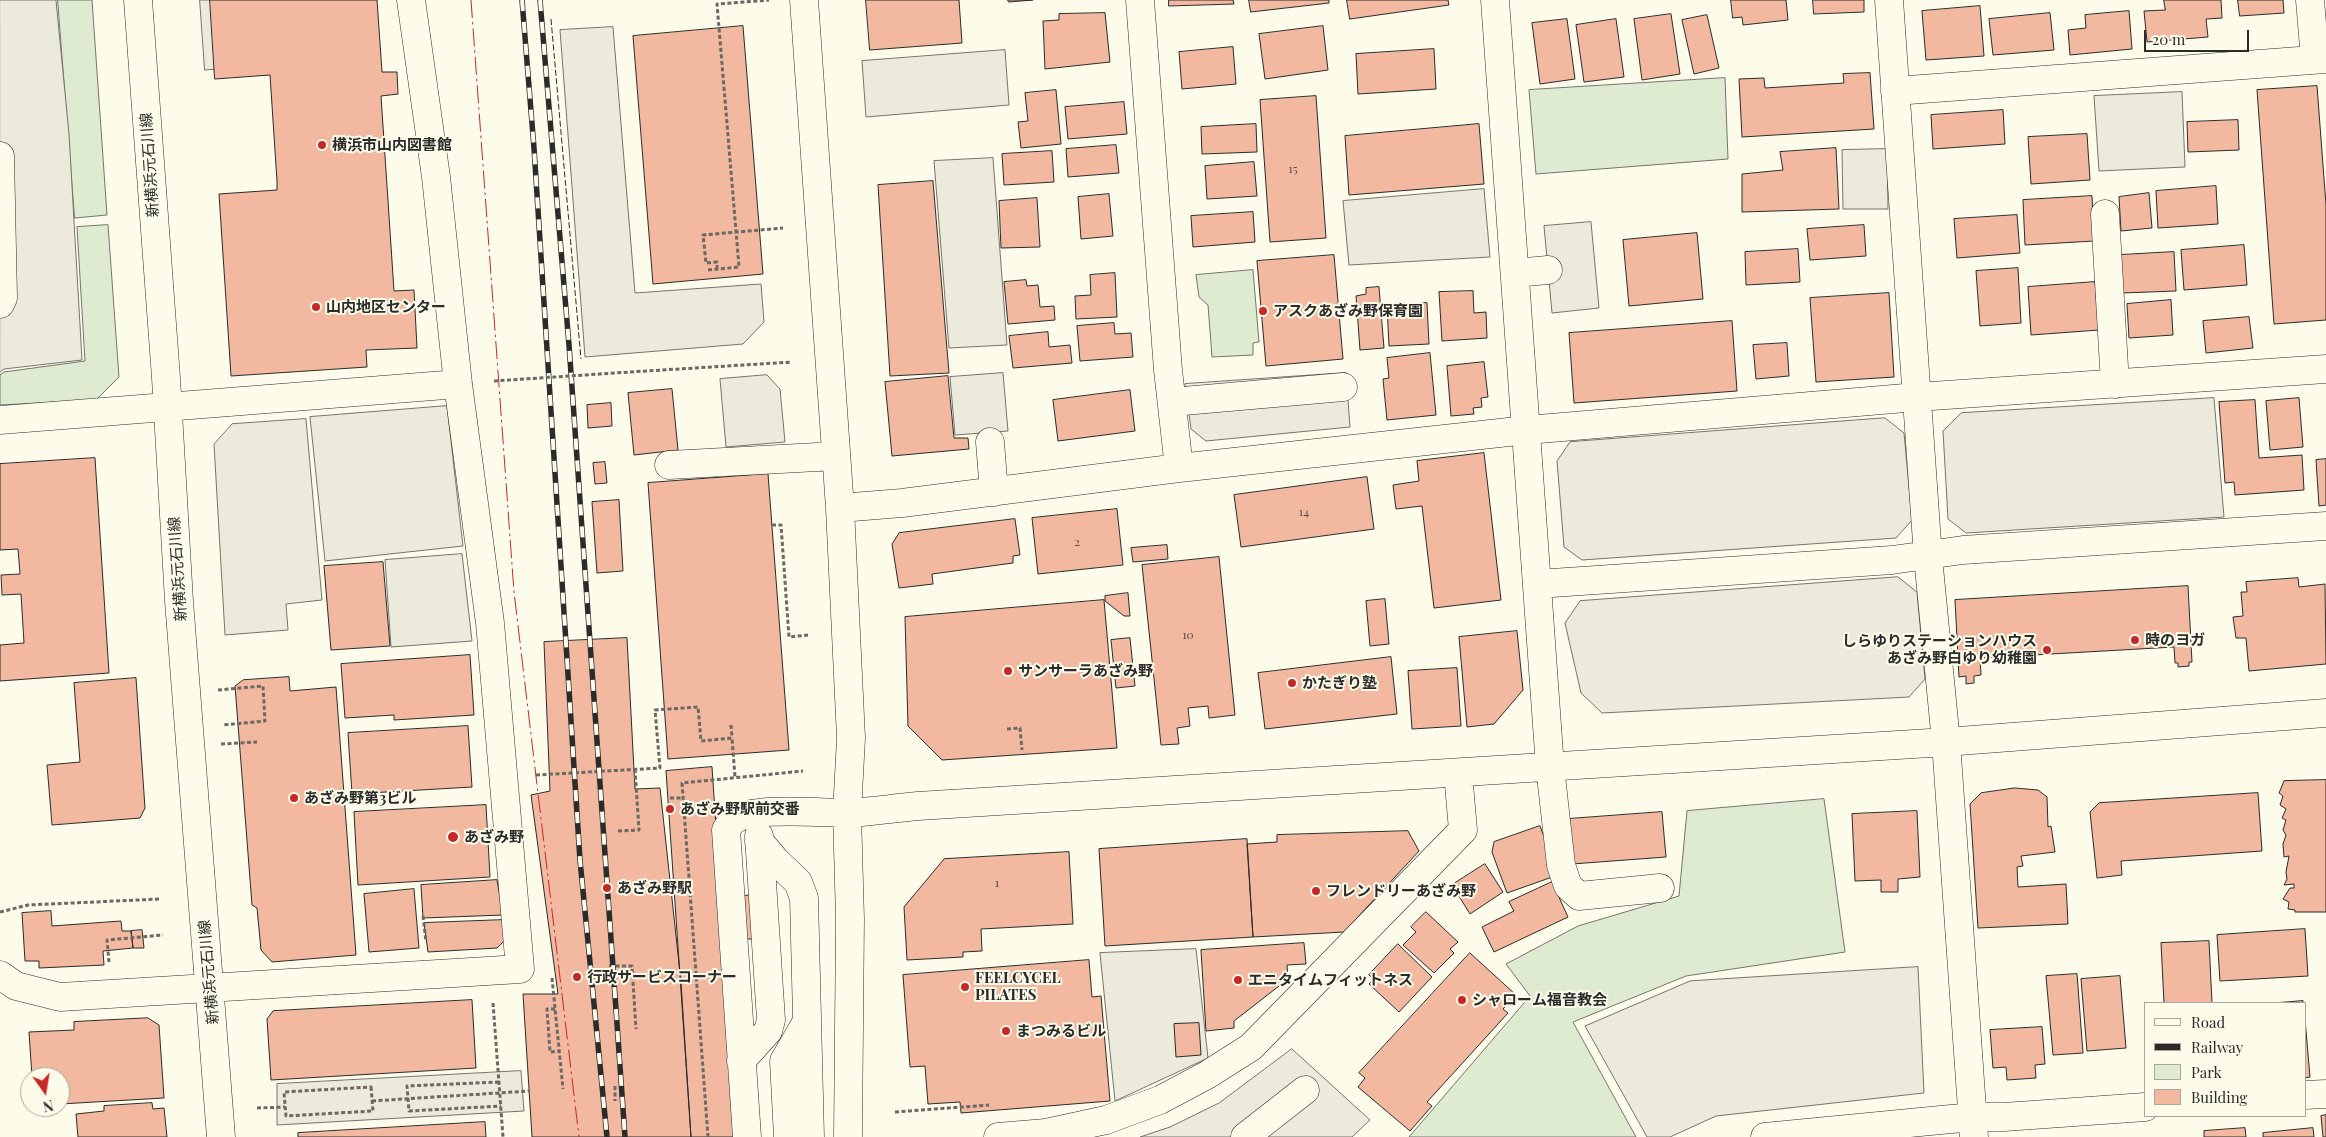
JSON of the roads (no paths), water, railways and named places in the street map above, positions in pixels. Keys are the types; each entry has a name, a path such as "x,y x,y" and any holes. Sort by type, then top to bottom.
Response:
{"street":[{"name":"新横浜元石川線","path":"138,0 168,408 179,601 221,1137"},
{"path":"0,976 16,986 60,997 520,969 490,623 458,384 436,178 411,0"},
{"path":"804,0 840,508 850,738 847,813 850,919 848,1137"},
{"path":"1140,0 1179,468"},
{"path":"1495,0 1550,767 1561,865 1568,886 1579,896 1660,888"},
{"path":"1889,0 1928,556 1946,742 1973,1127"},
{"path":"1895,91 2320,59 2310,0"},
{"path":"0,156 1,300"},
{"path":"2105,214 2115,384"},
{"path":"1515,273 1548,270"},
{"path":"840,508 893,504 1179,468 1527,430 1917,397 2326,369"},
{"path":"0,420 458,384"},
{"path":"1172,402 1343,387"},
{"path":"990,442 994,492"},
{"path":"669,465 836,456"},
{"path":"1537,584 1928,556 1963,550 2326,526"},
{"path":"747,1137 726,830 737,819 769,812 847,813 918,806 1946,742 2326,713"},
{"path":"998,1137 1046,1133 1106,1120 1160,1100 1251,1047 1463,830 1458,773"},
{"path":"742,1061 768,1031 771,1020 759,841 760,824 769,812"},
{"path":"759,841 798,882 804,898 810,1137"},
{"path":"788,1137 784,1061 806,1022"},
{"path":"1245,1137 1305,1090"},
{"path":"2306,1095 2326,1094"},
{"path":"1765,1137 1973,1127 2004,1117 2144,1107"}],"railway":[{"path":"522,0 534,148 580,860 607,1137"},
{"path":"540,0 569,345 625,1137"}],"place":[{"name":"横浜市山内図書館","path":"322,145"},
{"name":"山内地区センター","path":"316,307"},
{"name":"アスクあざみ野保育園","path":"1263,311"},
{"name":"時のヨガ","path":"2135,640"},
{"name":"しらゆりステーションハウス あざみ野白ゆり幼稚園","path":"2047,650"},
{"name":"サンサーラあざみ野","path":"1008,671"},
{"name":"かたぎり塾","path":"1292,683"},
{"name":"あざみ野第3ビル","path":"294,798"},
{"name":"あざみ野駅前交番","path":"670,809"},
{"name":"あざみ野","path":"453,837"},
{"name":"あざみ野駅","path":"607,888"},
{"name":"フレンドリーあざみ野","path":"1316,891"},
{"name":"行政サービスコーナー","path":"577,977"},
{"name":"エニタイムフィットネス","path":"1238,980"},
{"name":"FEELCYCEL PILATES","path":"965,987"},
{"name":"シャローム福音教会","path":"1462,1000"},
{"name":"まつみるビル","path":"1006,1031"}]}
